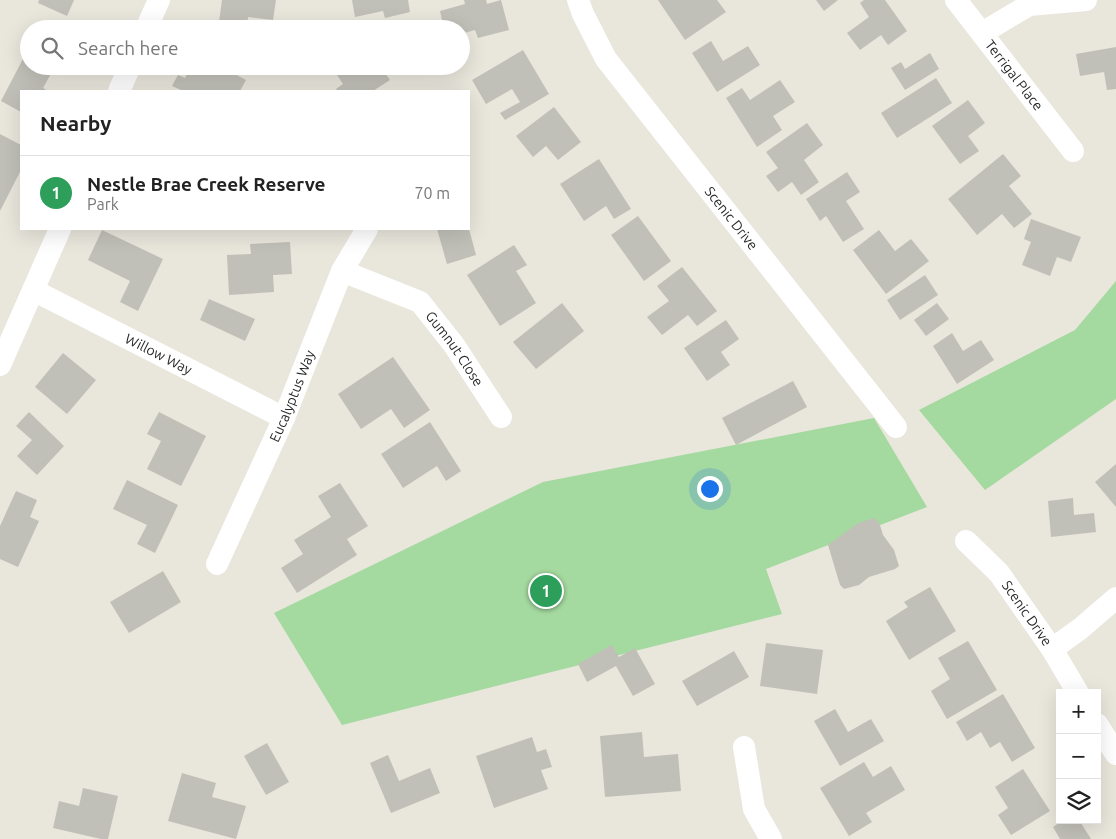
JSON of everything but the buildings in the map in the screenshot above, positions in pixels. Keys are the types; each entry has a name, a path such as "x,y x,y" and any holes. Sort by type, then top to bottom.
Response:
{"street":[{"path":"150,20 159,0"},
{"name":"Scenic Drive","path":"578,0 606,60 896,427"},
{"name":"Terrigal Place","path":"956,0 1073,150"},
{"path":"982,33 1029,5 1086,0"},
{"path":"119,90 126,75"},
{"path":"0,364 60,230"},
{"name":"Eucalyptus Way","path":"217,564 284,418 342,271 366,230"},
{"name":"Gumnut Close","path":"342,271 420,302 454,345 501,417"},
{"name":"Willow Way","path":"33,290 284,418"},
{"name":"Scenic Drive","path":"966,541 999,573 1052,649 1076,689"},
{"path":"1052,649 1080,629 1116,598"},
{"path":"1101,730 1116,754"},
{"path":"744,747 754,809 771,839"}],"green space":[{"path":"1116,281 1116,399 985,490 919,410 1075,330"},
{"path":"874,418 927,507 766,569 782,614 342,725 274,613 543,482"}],"place":[{"name":"Nestle Brae Creek Reserve","path":"546,591"}]}
